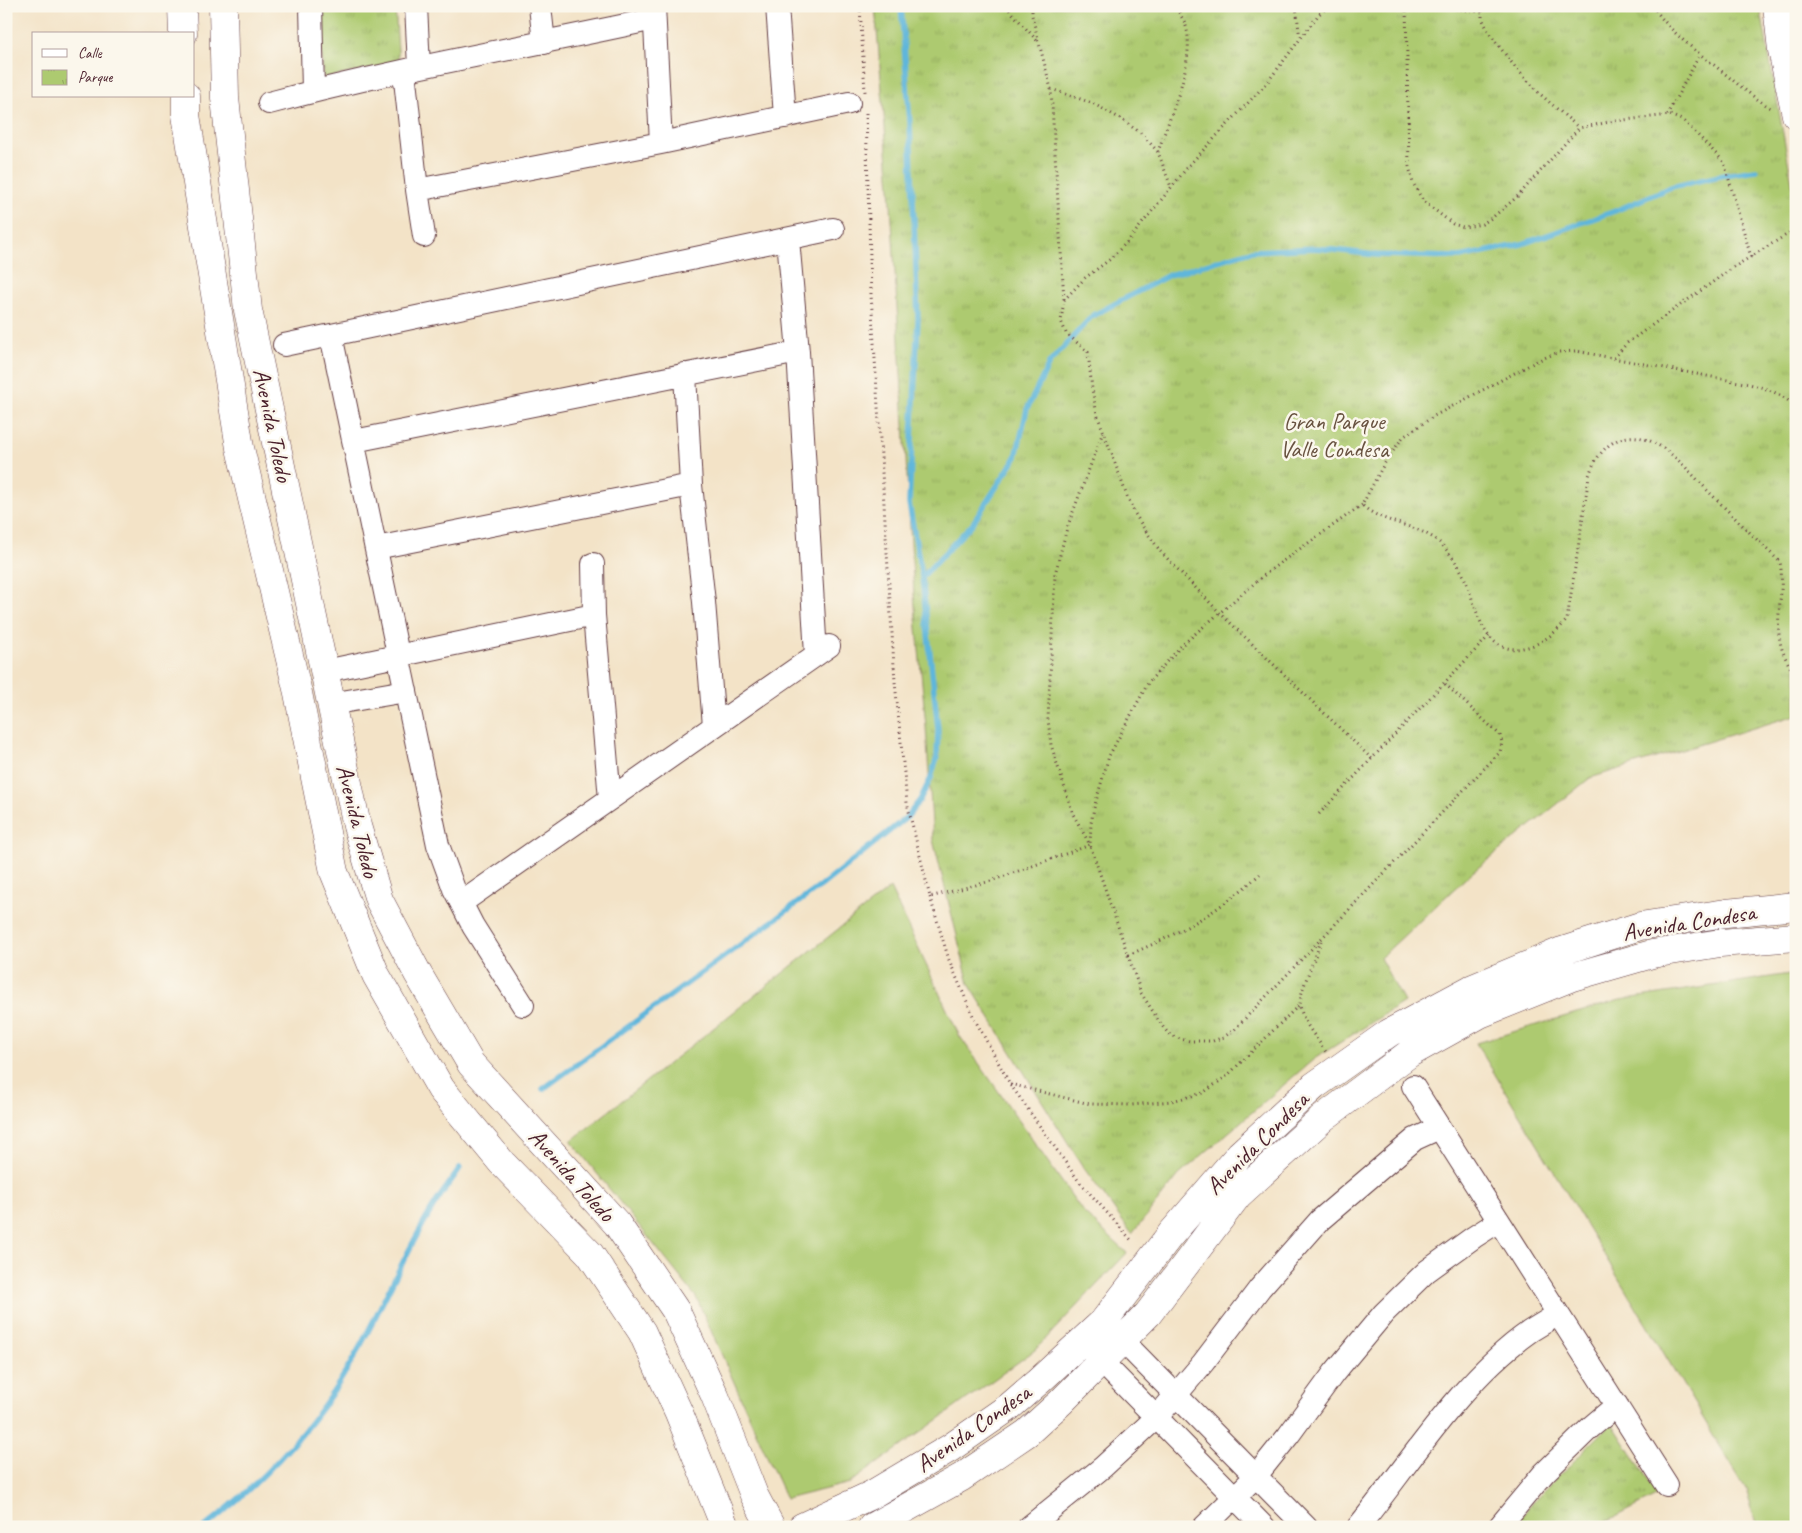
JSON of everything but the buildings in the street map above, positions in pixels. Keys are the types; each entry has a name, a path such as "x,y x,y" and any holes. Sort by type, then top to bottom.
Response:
{"street":[{"path":"182,6 183,32"},
{"name":"Avenida Toledo","path":"223,6 225,98 248,310 357,826 379,900 418,974 471,1064 617,1224 676,1311 715,1396 754,1495 771,1527"},
{"path":"311,6 313,91"},
{"path":"416,6 412,69 417,190 424,236"},
{"path":"540,6 544,43"},
{"path":"777,6 785,117"},
{"path":"1777,6 1782,50 1785,113"},
{"path":"269,102 412,69 544,43 654,13 661,143"},
{"name":"Avenida Toledo","path":"186,98 188,124 240,448 298,693 334,872 376,975 441,1090 502,1163 590,1254 642,1332 679,1413 724,1527"},
{"path":"417,190 661,143 860,101"},
{"path":"284,345 833,229"},
{"path":"461,903 823,650 788,239"},
{"path":"331,335 438,845 454,889 473,926 523,1005"},
{"path":"354,441 798,352"},
{"path":"684,374 691,485 704,602 714,726"},
{"path":"376,548 691,485"},
{"path":"592,564 594,615 610,799"},
{"path":"298,693 328,687 398,655 594,615"},
{"path":"328,687 406,691"},
{"name":"Avenida Condesa","path":"802,1527 871,1495 950,1448 1008,1407 1039,1382 1103,1322 1171,1234 1240,1154 1314,1086 1388,1033 1471,989 1562,951 1640,926 1726,913 1796,906"},
{"name":"Avenida Condesa","path":"872,1527 962,1476 1027,1433 1102,1362 1148,1314 1238,1196 1323,1118 1410,1053 1480,1014 1572,976 1652,954 1720,943 1796,937"},
{"path":"1413,1086 1667,1485"},
{"path":"1029,1527 1103,1467 1157,1418 1203,1363 1260,1288 1320,1220 1415,1139 1439,1128"},
{"path":"1204,1527 1256,1476 1334,1373 1384,1313 1427,1271 1499,1221"},
{"path":"1358,1527 1449,1409 1489,1366 1528,1333 1558,1314"},
{"path":"1103,1322 1306,1527"},
{"path":"1082,1341 1264,1527"},
{"path":"1499,1527 1544,1473 1591,1427 1617,1405"}],"path":[{"path":"860,6 860,101 871,294 895,682 907,803 930,897 949,960 974,1018 1010,1084 1078,1180 1133,1242"},
{"path":"1006,6 1039,44"},
{"path":"1032,6 1032,16 1050,89 1064,300 1062,321 1066,333 1088,352 1097,414 1135,514 1161,552 1220,613 1372,759"},
{"path":"1158,152 1183,80 1189,54 1185,24 1175,6"},
{"path":"1296,6 1300,40"},
{"path":"1064,300 1085,278 1109,260 1128,241 1191,163 1266,84 1319,14 1329,6"},
{"path":"1406,6 1408,166 1412,183 1423,201 1446,220 1463,227 1482,224 1493,217 1518,196 1579,128 1615,120 1667,115 1684,121 1724,162 1751,257"},
{"path":"1431,6 1482,12"},
{"path":"1482,6 1482,18 1489,33 1515,67 1540,94 1579,128"},
{"path":"1653,6 1661,18 1736,84 1785,113"},
{"path":"1667,115 1700,54"},
{"path":"1050,89 1092,103 1121,119 1142,134 1158,152 1172,188"},
{"path":"1614,358 1626,343 1796,228"},
{"path":"1090,845 1091,823 1109,756 1148,683 1182,645 1280,563 1362,505 1384,464 1403,437 1434,416 1539,360 1559,352 1576,351 1771,389 1796,407"},
{"path":"1103,432 1067,528 1055,574 1048,718 1051,745 1073,814 1090,845 1142,993 1169,1034 1185,1040 1213,1041 1224,1037 1234,1030 1500,752 1502,742 1500,735 1444,683"},
{"path":"1362,505 1375,514 1431,536 1442,545 1454,559 1464,576 1476,611 1494,642 1503,648 1516,650 1530,647 1556,632 1567,620 1591,468 1596,459 1610,444 1632,437 1641,438 1670,454 1780,562 1782,573 1779,618 1780,642 1796,678"},
{"path":"1319,814 1489,636"},
{"path":"930,897 991,881 1090,845"},
{"path":"1128,955 1164,940 1204,918 1240,892 1260,874"},
{"path":"1322,938 1302,993 1300,1004 1305,1019 1328,1056"},
{"path":"1010,1084 1090,1104 1132,1105 1172,1101 1203,1093 1227,1076 1300,1004"}],"green space":[{"path":"320,6 395,6 399,64 323,78"},
{"name":"Gran Parque Valle Condesa","path":"875,6 1760,6 1796,205 1796,715 1590,778 1469,875 1380,958 1404,1002 1314,1059 1179,1175 1132,1234 1083,1167 969,984 933,840 926,727 914,595 890,188"},
{"path":"890,888 959,1035 1083,1212 1127,1253 1035,1350 850,1483 786,1499 696,1297 571,1141"},
{"path":"1796,973 1796,1527 1757,1527 1746,1489 1476,1043 1620,1000"},
{"path":"1612,1423 1658,1495 1595,1527 1512,1527 1537,1498"}],"waterway":[{"path":"901,6 910,123 918,319 909,503 922,577"},
{"path":"543,1089 822,885 907,817 920,800 931,778 937,757 938,729 922,577 973,523 1016,457 1027,409 1050,362 1092,316 1169,275 1251,251 1317,248 1376,255 1460,257 1522,244 1615,211 1671,187 1756,170"},
{"path":"205,1527 258,1481 305,1430 333,1392 359,1348 419,1231 460,1168"}]}
